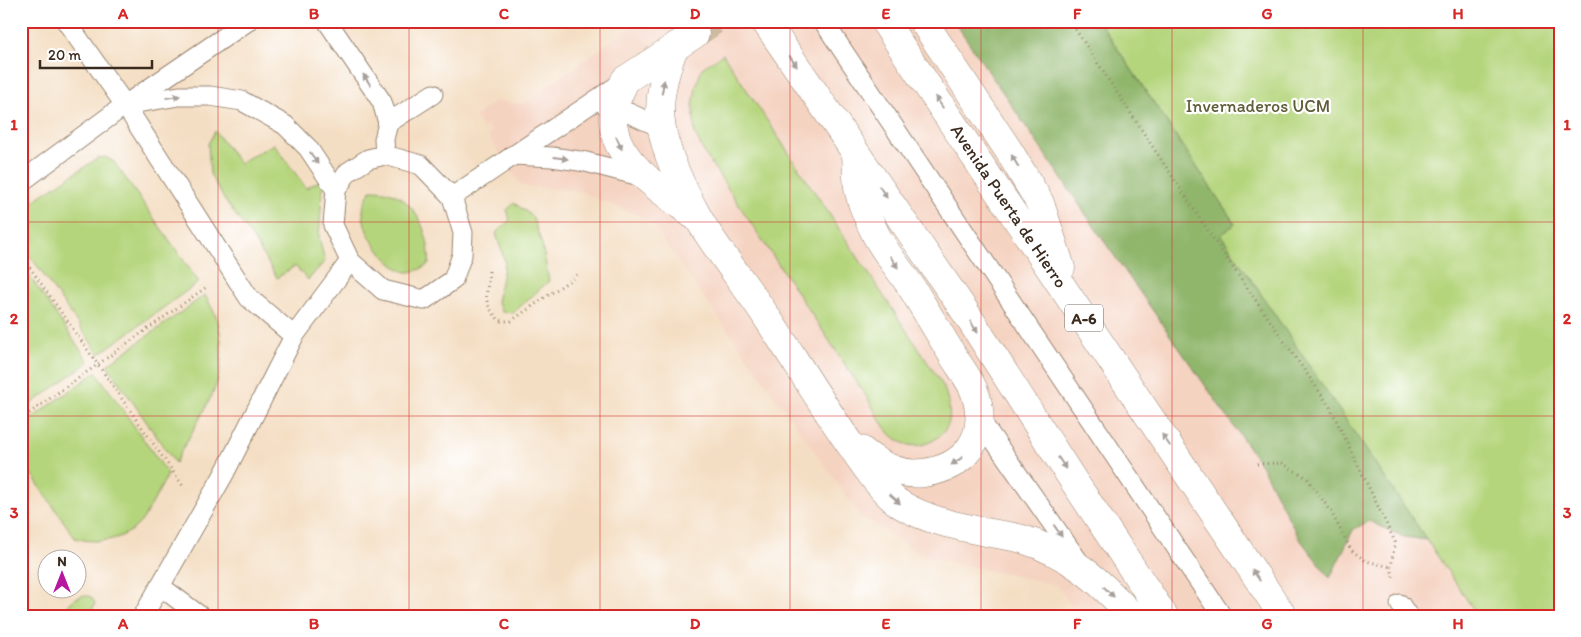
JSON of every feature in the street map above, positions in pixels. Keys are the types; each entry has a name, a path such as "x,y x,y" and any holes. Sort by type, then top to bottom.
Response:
{"main road":[{"path":"765,21 964,310 1071,477 1164,616"},
{"name":"Avenida Puerta de Hierro","path":"884,21 1283,616"},
{"path":"923,21 1009,150 1040,203 1072,300"},
{"path":"700,221 644,177 630,162 618,145 614,129 604,105 625,80 685,40 665,75 660,104 662,128 679,178 700,221 873,478 898,503 929,518 983,532 1022,539 1053,550 1085,570 1108,590 1132,616"},
{"path":"843,434 873,461 887,468 914,474 946,468 957,462 968,452 977,435 980,420 979,407 973,390 918,297 877,236 859,192 855,152"}],"lane":[{"path":"66,21 125,104 249,298 294,336"},
{"path":"21,182 125,104 248,21"},
{"path":"327,21 382,102 388,123 384,139 385,155"},
{"path":"823,21 1222,616"},
{"path":"388,123 433,94"},
{"path":"125,104 179,96 210,96 242,102 285,125 308,148 336,190"},
{"path":"452,196 513,155 604,105 662,128"},
{"path":"385,155 421,165 452,196 464,233 462,255 453,280 424,300 383,290 350,261 333,225 336,190 348,172 368,159 385,155"},
{"path":"513,155 552,157 586,162 644,177"},
{"path":"143,616 224,474 294,336 350,261"},
{"path":"980,420 1085,570"},
{"path":"160,586 200,616"}],"path":[{"path":"1070,21 1220,249 1330,407 1395,542 1390,567 1404,610"},
{"path":"21,255 202,512"},
{"path":"489,266 485,295 489,310 500,321 510,321 579,274"},
{"path":"21,419 231,269"},
{"path":"1257,464 1282,463 1307,478 1331,512 1351,550 1366,562 1390,567"}],"shaded area":[{"path":"639,21 1560,21 1560,616 1078,616 1057,585 924,556 859,514 649,220 579,191 522,186 488,136 492,132 487,125 483,128 475,116 495,101 523,104"}],"green space":[{"path":"954,21 1099,21 1235,224 1221,235 1427,540 1404,537 1369,521 1353,530 1330,578 1299,538 1261,465 1104,241"},
{"name":"Invernaderos UCM","path":"1099,21 1560,21 1560,616 1478,616 1221,235 1235,224"},
{"path":"723,54 942,384 948,402 949,421 942,433 930,442 909,445 891,435 886,429 705,154 695,134 693,106 696,87 702,68"},
{"path":"215,131 239,163 274,144 306,188 323,179 319,238 325,261 308,280 295,266 277,278 252,237 224,199 210,174 208,144"},
{"path":"105,157 114,162 199,282 99,354 21,243 21,209 98,158"},
{"path":"371,190 394,194 410,206 416,214 425,234 428,244 429,264 419,270 407,272 396,267 378,249 367,231 363,216 364,203"},
{"path":"514,203 532,216 542,244 549,281 513,313 502,312 497,302 505,262 496,233 510,220 507,210"},
{"path":"21,264 89,362 21,411"},
{"path":"205,295 217,318 220,333 221,357 219,374 211,397 175,463 107,365"},
{"path":"96,372 168,474 146,514 137,526 121,536 103,541 75,538 21,459 21,426"},
{"path":"88,596 95,603 90,616 59,616 73,600 88,600"}],"tunnel":[{"path":"695,34 714,21"}]}
